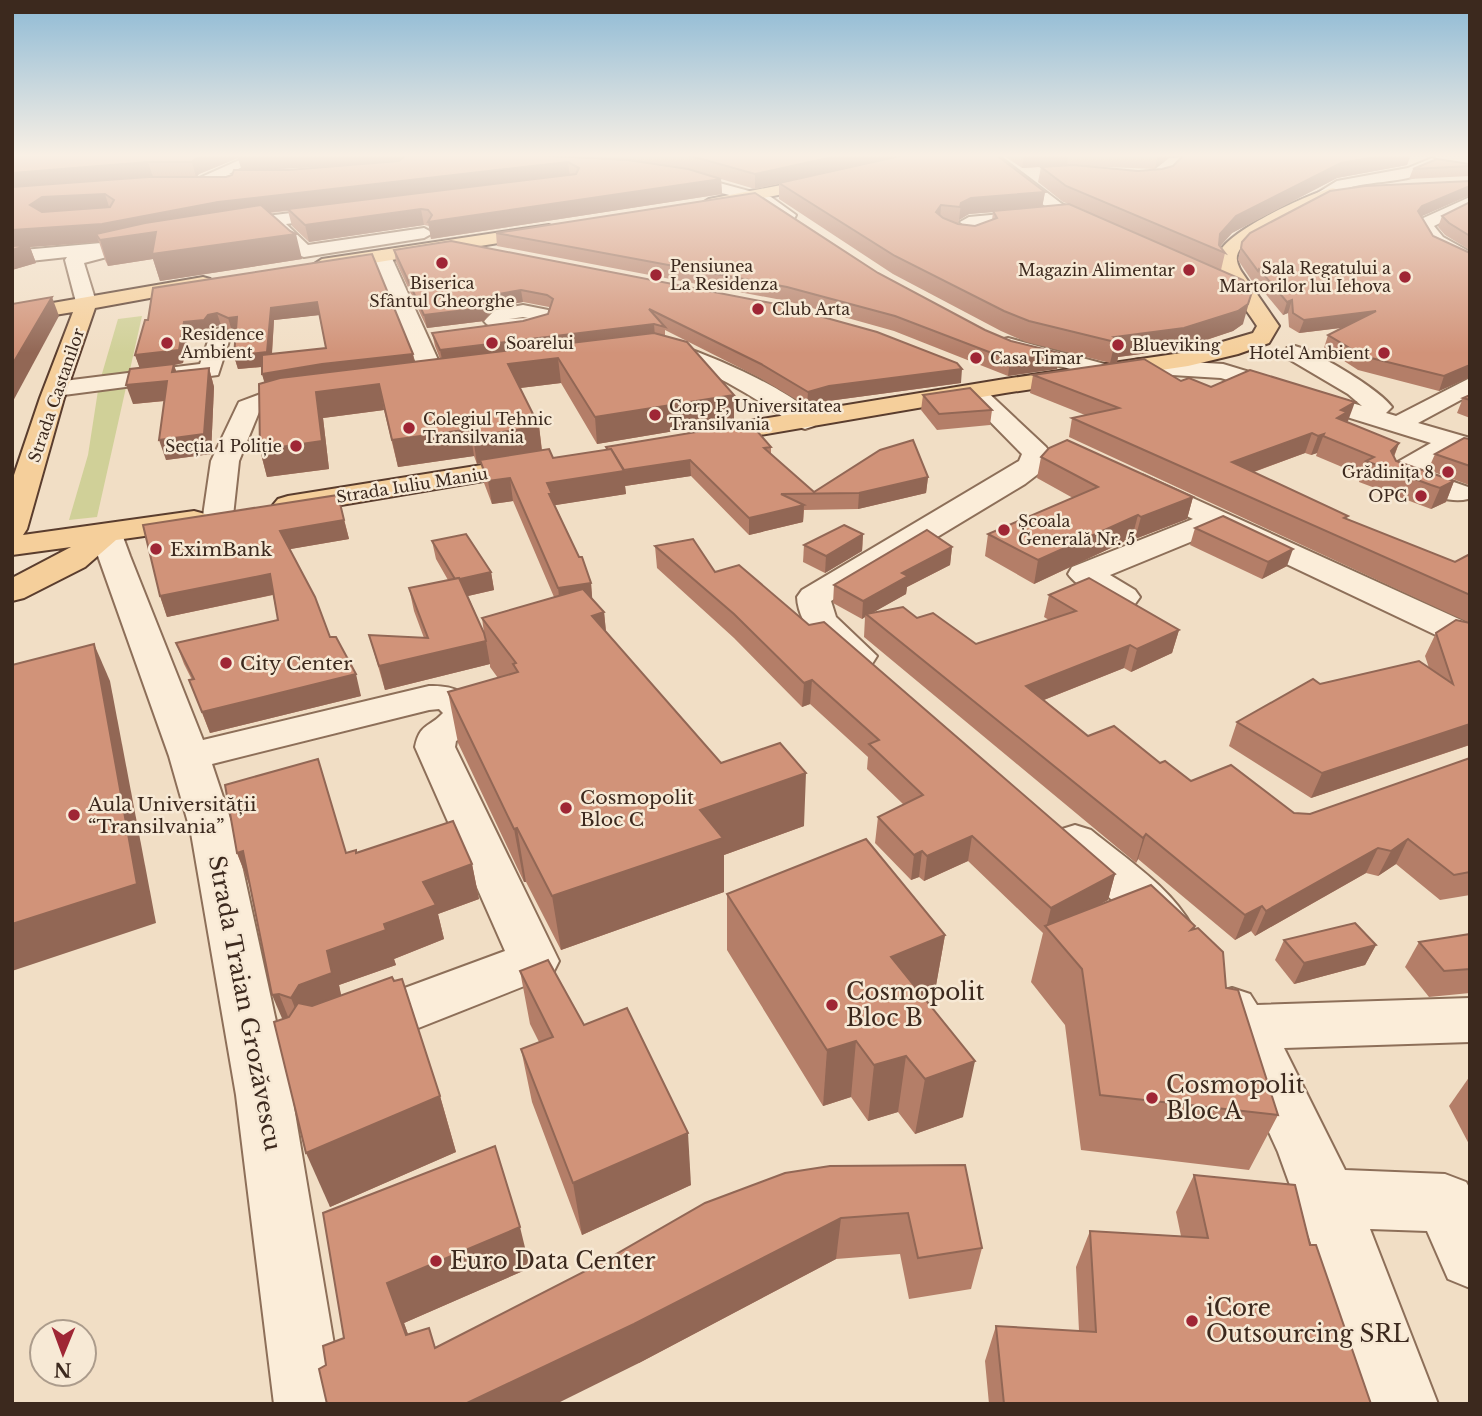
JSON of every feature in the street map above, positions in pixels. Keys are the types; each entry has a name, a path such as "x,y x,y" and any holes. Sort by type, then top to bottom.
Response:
{"main road":[{"path":"684,440 805,421 975,382 1005,386 1198,357 1261,338 1268,326 1228,266 1226,256 1231,246 1239,239 1275,220"},
{"path":"302,268 564,228"},
{"path":"12,316 83,293 223,281"},
{"name":"Strada Castanilor","path":"12,529 56,389 83,316 83,293"},
{"name":"Strada Iuliu Maniu","path":"12,546 240,513 562,460"},
{"path":"12,591 74,560 108,533"}],"street":[{"path":"211,228 271,220"},
{"path":"272,220 304,251 417,226 445,246 514,256"},
{"path":"795,220 804,226"},
{"path":"946,228 962,235 984,233 969,222 990,220"},
{"path":"1083,220 1116,235"},
{"path":"1433,220 1425,224 1432,239 1470,259"},
{"path":"48,255 173,235"},
{"path":"74,260 128,244"},
{"path":"1450,248 1470,253"},
{"path":"12,257 71,255 83,293"},
{"path":"382,256 431,374"},
{"path":"1215,277 1247,293"},
{"path":"471,332 506,313"},
{"path":"56,389 210,370 220,335"},
{"path":"418,339 445,335"},
{"path":"992,338 1017,349 1104,371"},
{"path":"1261,338 1253,346 1252,356 1269,371 1464,442"},
{"path":"642,348 665,348 681,353 737,380 805,421"},
{"path":"1295,353 1395,415"},
{"path":"1139,366 1223,371 1464,442"},
{"path":"890,682 820,622 813,608 814,597 1015,478 1032,465 1044,443 975,382"},
{"path":"1395,415 1470,385"},
{"path":"240,513 225,461 248,407 283,394 333,387"},
{"path":"1458,493 1399,472 1464,442"},
{"path":"1121,474 1470,637"},
{"path":"1123,597 1084,574 1178,538 1215,520"},
{"name":"Strada Traian Grozăvescu","path":"108,533 114,556 189,757 213,834 294,1053 309,1404"},
{"path":"189,757 429,698 447,696 457,702 464,714 453,726 437,736 435,747 534,961 294,1053"},
{"path":"1045,816 1150,906 1202,968 1244,1027 1288,1109 1326,1198 1404,1404"},
{"path":"1244,1027 1470,1020"},
{"path":"1326,1198 1445,1203 1470,1257"}],"green space":[{"path":"142,316 97,517 69,520 88,455 99,384 118,319"}],"building":[{"path":"12,220 123,220 102,224 12,230"},
{"path":"164,220 278,220 296,234 152,254 156,232 100,240 96,234"},
{"path":"300,220 341,220 305,225"},
{"path":"580,220 797,220 878,273 985,330 1011,341 1060,353 1010,360 895,316 787,287 496,233"},
{"path":"838,220 948,220 975,226 991,220 1106,220 1243,280 1252,292 1248,304 1238,311 1184,328 1114,337 1121,341 1115,342 1029,321 895,256"},
{"path":"1147,220 1232,220 1220,234 1219,245 1225,253"},
{"path":"1275,220 1423,220 1433,236 1470,253 1470,365 1444,376 1363,356 1328,335 1376,311 1304,320 1293,313 1292,300 1287,302 1241,248 1242,242 1250,233"},
{"path":"1446,220 1470,220 1470,236"},
{"path":"451,241 776,304 877,332 957,363 962,369 829,386 808,392 761,364 649,309 665,327 654,324 440,350 432,333 523,321 548,314 553,299 547,295 521,290 493,295 482,308 424,315 394,250"},
{"path":"29,245 12,250 12,246"},
{"path":"372,254 413,354 262,374 262,355 326,348 317,302 271,308 267,352 234,356 237,317 228,318 217,313 208,315 204,320 184,322 179,350 135,355 145,320 148,320 153,288"},
{"path":"52,297 12,365 12,304"},
{"path":"654,333 687,342 734,395 595,417 558,358 508,364 539,426 473,437 470,429 392,440 379,384 316,392 322,441 260,450 259,384 280,378"},
{"path":"1144,359 1181,381 1189,378 1211,387 1250,370 1355,402 1341,410 1347,412 1337,418 1399,443 1391,451 1396,461 1454,481 1440,488 1431,485 1366,461 1374,457 1323,436 1324,434 1318,436 1312,433 1232,462 1348,516 1344,518 1455,562 1470,554 1470,595 1072,418 1119,408 1033,375"},
{"path":"174,364 172,372 209,368 204,434 159,440 167,381 126,385 130,369"},
{"path":"970,388 992,410 939,414 923,395"},
{"path":"750,423 771,447 764,448 814,492 880,450 913,440 928,477 859,493 781,494 804,505 749,518 690,460 624,470 611,449 606,447"},
{"path":"1464,438 1470,439 1470,466 1435,454"},
{"path":"1067,440 1193,497 1141,517 1138,515 1038,560 988,534 1098,487 1041,457 1049,448"},
{"path":"549,449 553,458 611,449 624,471 547,483 552,494 549,494 579,557 582,557 591,583 558,588 510,478 488,481 480,460"},
{"path":"338,495 344,520 280,531 315,597 330,637 336,637 356,674 202,712 189,680 194,679 176,643 278,620 270,574 160,596 143,525"},
{"path":"1223,516 1293,549 1268,562 1195,528"},
{"path":"844,525 863,534 826,556 804,545"},
{"path":"927,530 952,547 902,573 908,576 863,601 834,585"},
{"path":"466,534 491,572 455,579 432,541"},
{"path":"693,539 715,572 739,565 809,625 824,622 1115,874 1051,908 972,836 927,856 922,851 914,855 878,817 923,795 869,744 879,740 812,680 804,683 734,614 655,546"},
{"path":"459,578 486,641 379,666 369,635 428,638 409,588"},
{"path":"1089,578 1179,630 1137,649 1130,645 1026,686 1088,736 1114,726 1160,763 1165,761 1191,781 1231,765 1294,813 1310,814 1470,758 1470,872 1454,875 1408,839 1391,851 1378,848 1266,911 1262,906 1245,915 1146,834 1143,838 866,614 903,607 917,618 933,613 976,644 1076,611 1049,595"},
{"path":"583,589 604,612 592,616 721,763 780,743 806,773 700,810 723,838 552,896 517,828 514,829 448,692 518,672 513,664 516,663 482,618"},
{"path":"1456,620 1470,623 1470,724 1322,773 1237,722 1313,679 1320,684 1419,661 1453,684 1436,633"},
{"name":"Aula Universității “Transilvania”","path":"94,644 137,884 12,924 12,665"},
{"path":"318,759 346,853 356,850 356,853 453,821 472,864 423,882 436,905 384,924 386,930 327,951 332,973 299,985 291,998 272,995 243,851 237,853 225,785"},
{"path":"866,839 945,935 891,957 975,1061 925,1079 906,1056 874,1065 856,1041 827,1050 727,894"},
{"path":"1151,885 1195,926 1191,930 1198,928 1223,952 1226,988 1238,990 1278,1115 1100,1095 1082,969 1045,926"},
{"path":"1355,923 1376,945 1304,963 1284,940"},
{"path":"1470,934 1470,969 1444,971 1419,942"},
{"path":"548,960 584,1025 627,1008 688,1133 573,1183 521,1049 553,1037 520,971"},
{"path":"392,977 394,981 402,979 440,1096 306,1153 274,1022 289,1017 298,1003 312,1006"},
{"path":"495,1146 520,1227 387,1283 406,1335 429,1328 435,1348 597,1265 705,1203 785,1173 830,1166 965,1165 982,1248 918,1258 908,1213 841,1218 634,1324 465,1404 327,1404 319,1369 326,1365 323,1346 344,1338 323,1213"},
{"path":"1194,1175 1295,1185 1310,1245 1316,1245 1371,1404 1004,1404 996,1326 1096,1332 1090,1231 1208,1238"}],"place":[{"name":"Biserica Sfântul Gheorghe","path":"442,263"},
{"name":"Magazin Alimentar","path":"1189,270"},
{"name":"Pensiunea La Residenza","path":"656,275"},
{"name":"Sala Regatului a Martorilor lui Iehova","path":"1405,277"},
{"name":"Club Arta","path":"758,309"},
{"name":"Residence Ambient","path":"167,343"},
{"name":"Soarelui","path":"492,343"},
{"name":"Blueviking","path":"1118,345"},
{"name":"Hotel Ambient","path":"1384,353"},
{"name":"Casa Timar","path":"976,358"},
{"name":"Corp P, Universitatea Transilvania","path":"655,415"},
{"name":"Colegiul Tehnic Transilvania","path":"409,428"},
{"name":"Secția 1 Poliție","path":"296,446"},
{"name":"Grădinița 8","path":"1448,472"},
{"name":"OPC","path":"1421,496"},
{"name":"Școala Generală Nr. 5","path":"1004,530"},
{"name":"EximBank","path":"156,549"},
{"name":"City Center","path":"226,663"},
{"name":"Cosmopolit Bloc C","path":"566,808"},
{"name":"Aula Universității “Transilvania”","path":"74,815"},
{"name":"Cosmopolit Bloc B","path":"832,1005"},
{"name":"Cosmopolit Bloc A","path":"1152,1098"},
{"name":"Euro Data Center","path":"436,1261"},
{"name":"iCore Outsourcing SRL","path":"1192,1321"}]}
